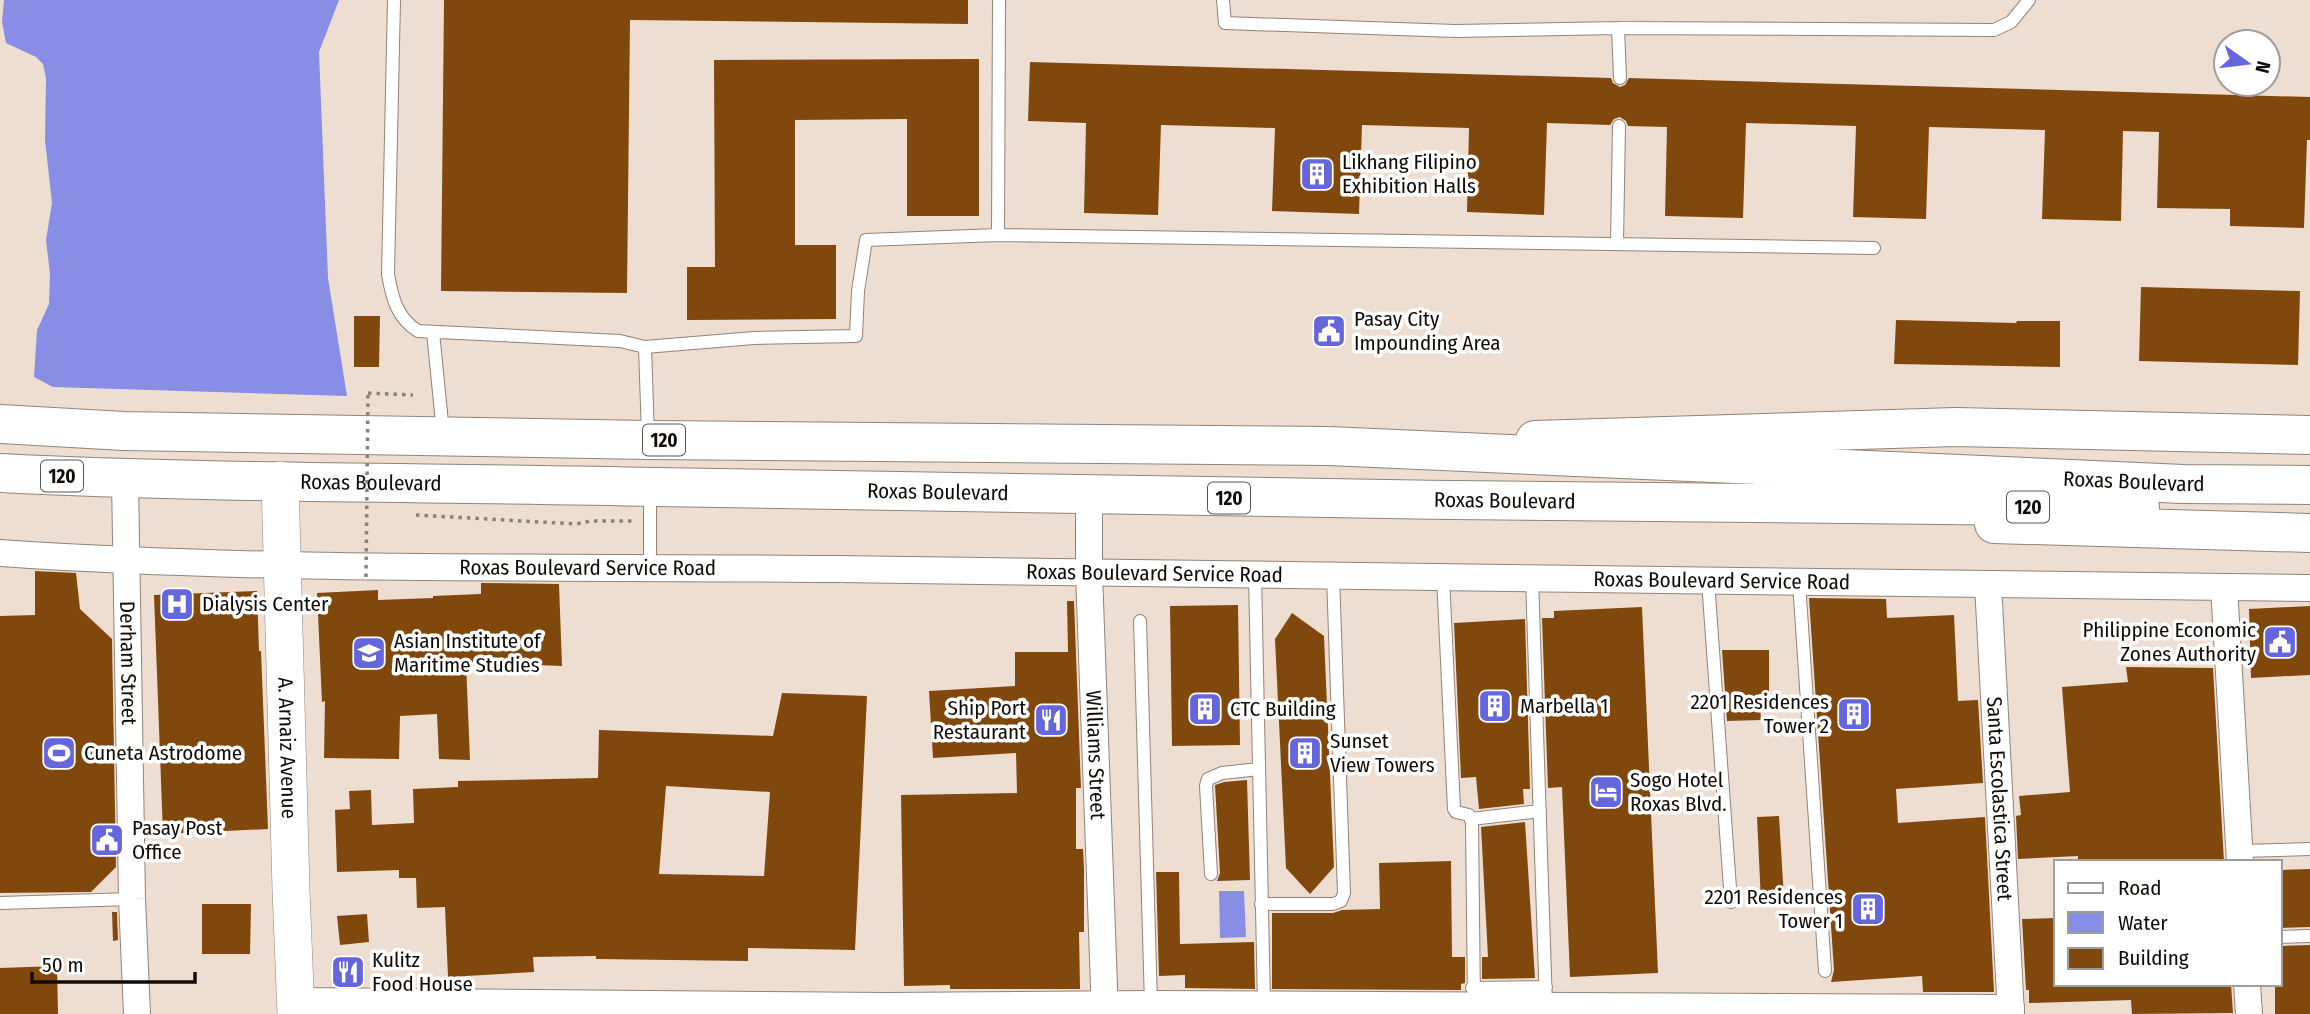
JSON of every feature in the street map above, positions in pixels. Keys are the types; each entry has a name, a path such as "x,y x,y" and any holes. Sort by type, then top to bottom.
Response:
{"main road":[{"name":"Roxas Boulevard","path":"0,424 124,431 649,440 1329,446 1956,427 2310,435"},
{"name":"Roxas Boulevard","path":"1329,446 2182,496 2310,508"},
{"name":"Roxas Boulevard","path":"0,473 125,479 280,480 650,504 1088,496 1875,507 2182,496 2310,485"},
{"name":"A. Arnaiz Avenue","path":"280,480 296,1007"},
{"name":"Roxas Boulevard","path":"1875,507 1984,524 2310,533"}],"street":[{"name":"Derham Street","path":"125,479 132,899 137,1014"},
{"name":"Williams Street","path":"1088,496 1105,1009"},
{"name":"Roxas Boulevard Service Road","path":"0,554 126,562 281,567 650,567 2310,588"},
{"name":"Santa Escolastica Street","path":"1988,584 2011,1011"},
{"path":"2224,587 2240,856"},
{"path":"2247,986 2249,1014"},
{"path":"296,1007 1105,1009 1151,1004 1546,997 1885,1011 2011,1011"}],"lane":[{"path":"394,0 388,274 399,313 407,324 418,331 620,341 645,347 754,338 856,336 858,291 866,240 999,235 1874,248"},
{"path":"999,0 999,235"},
{"path":"1223,0 1225,23 1455,31 1994,30 2011,22 2029,0"},
{"path":"1618,29 1620,78"},
{"path":"1617,243 1619,125"},
{"path":"433,332 443,436"},
{"path":"645,347 649,440"},
{"path":"650,504 650,567"},
{"path":"1255,575 1264,1004"},
{"path":"1261,904 1334,904 1340,901 1344,893 1333,576"},
{"path":"1443,577 1454,809 1469,815 1471,819 1473,997"},
{"path":"1532,578 1546,997"},
{"path":"1708,581 1731,902"},
{"path":"1799,582 1825,971"},
{"path":"1140,621 1151,1004"},
{"path":"1211,874 1206,786 1208,779 1222,773 1259,769"},
{"path":"1471,819 1540,811"},
{"path":"2240,856 2310,849"},
{"path":"0,903 132,899"},
{"path":"2282,937 2310,936"}],"path":[{"path":"366,577 368,393 413,395"},
{"path":"413,515 576,524 650,504"},
{"path":"360,514 374,514"}],"water":[{"path":"4,0 339,0 319,52 328,278 347,396 53,387 34,377 37,330 49,304 50,274 46,240 52,203 45,140 46,78 43,64 36,57 6,43 2,22"},
{"path":"1219,891 1244,891 1246,937 1220,938"}],"building":[{"path":"444,0 968,0 968,24 630,20 627,293 441,291"},
{"path":"979,59 979,216 907,216 907,119 795,120 795,245 836,245 836,319 687,320 687,267 715,267 714,60"},
{"name":"Likhang Filipino Exhibition Halls","path":"1030,62 1611,78 1613,83 1620,87 1625,85 1629,78 2212,94 2212,98 2310,97 2304,228 2230,226 2230,209 2157,208 2159,132 2123,131 2121,221 2042,219 2045,130 1929,127 1926,219 1853,217 1856,126 1746,123 1743,218 1665,216 1667,127 1628,126 1620,117 1614,119 1610,125 1547,123 1544,215 1467,212 1469,128 1362,125 1359,214 1272,211 1275,128 1161,125 1158,215 1084,213 1086,123 1028,121"},
{"path":"2141,287 2300,291 2298,365 2139,361"},
{"path":"354,316 380,316 379,367 354,367"},
{"path":"1896,320 2016,323 2060,321 2060,367 1894,364"},
{"name":"Cuneta Astrodome","path":"35,571 76,573 80,609 112,639 116,867 91,892 0,893 0,616 35,615"},
{"path":"481,583 559,584 562,666 466,662 470,760 439,759 437,714 400,716 399,759 324,758 325,701 322,702 317,593 378,590 378,600 433,598 481,594"},
{"path":"257,591 268,829 163,834 154,595"},
{"path":"1809,598 1886,599 1887,618 1954,615 1958,701 1978,700 1983,783 1896,789 1898,823 1985,817 1994,992 1923,992 1922,976 1831,982 1834,970"},
{"path":"1067,601 1074,601 1081,788 1076,788 1076,849 1083,849 1084,868 1084,932 1079,932 1080,989 950,989 950,985 904,986 901,795 1017,793 1016,753 933,758 929,691 1015,686 1015,652 1068,652"},
{"name":"CTC Building","path":"1238,605 1240,745 1172,746 1170,606"},
{"name":"Philippine Economic Zones Authority","path":"2310,606 2310,675 2251,678 2249,609"},
{"name":"Sogo Hotel Roxas Blvd.","path":"1642,607 1658,973 1570,977 1562,787 1548,788 1542,618 1554,618 1554,611"},
{"name":"Sunset View Towers","path":"1292,613 1324,636 1334,867 1310,894 1286,868 1275,639"},
{"name":"Marbella 1","path":"1525,619 1530,789 1523,789 1524,804 1479,809 1476,777 1461,778 1454,623"},
{"path":"1722,650 1769,650 1769,694 1759,694 1761,720 1727,721"},
{"path":"2126,667 2213,668 2224,860 2078,860 2078,856 2018,859 2016,816 2021,815 2019,796 2070,792 2062,687 2128,682"},
{"path":"782,693 867,696 855,950 748,948 748,961 596,959 596,956 533,957 534,972 448,977 445,907 417,908 416,878 399,878 399,870 337,872 335,810 350,809 349,791 371,790 372,825 414,823 413,789 458,787 458,781 598,778 599,730 773,736","holes":["666,786 770,792 764,876 659,874"]},
{"path":"1247,780 1250,880 1217,881 1220,873 1215,785"},
{"path":"1779,816 1784,899 1761,902 1757,817"},
{"path":"1525,822 1535,978 1482,979 1482,957 1488,957 1481,827"},
{"path":"1451,861 1452,957 1465,957 1465,983 1461,984 1461,990 1272,989 1272,913 1333,913 1342,910 1380,909 1379,863"},
{"path":"2310,869 2310,927 2282,928 2282,870"},
{"path":"1156,872 1179,872 1180,944 1254,942 1255,989 1185,988 1185,975 1159,976"},
{"path":"202,904 251,904 250,954 202,954"},
{"path":"112,912 117,912 118,940 113,941"},
{"path":"367,914 369,942 340,945 337,916"},
{"path":"2054,918 2054,986 2231,986 2233,1013 2132,1014 2131,1000 2029,1003 2022,919"},
{"path":"2310,945 2310,1014 2275,1014 2275,986 2282,986 2282,946"},
{"path":"57,966 58,1014 0,1014 0,968"}],"place":[{"name":"Likhang Filipino Exhibition Halls","path":"1317,174"},
{"name":"Pasay City Impounding Area","path":"1329,331"},
{"name":"Dialysis Center","path":"177,604"},
{"name":"Philippine Economic Zones Authority","path":"2280,642"},
{"name":"Asian Institute of Maritime Studies","path":"369,653"},
{"name":"Marbella 1","path":"1495,706"},
{"name":"CTC Building","path":"1205,709"},
{"name":"2201 Residences Tower 2","path":"1854,714"},
{"name":"Ship Port Restaurant","path":"1051,720"},
{"name":"Cuneta Astrodome","path":"59,753"},
{"name":"Sunset View Towers","path":"1305,753"},
{"name":"Sogo Hotel Roxas Blvd.","path":"1606,792"},
{"name":"Pasay Post Office","path":"107,840"},
{"name":"2201 Residences Tower 1","path":"1868,909"},
{"name":"Kulitz Food House","path":"348,972"}]}
